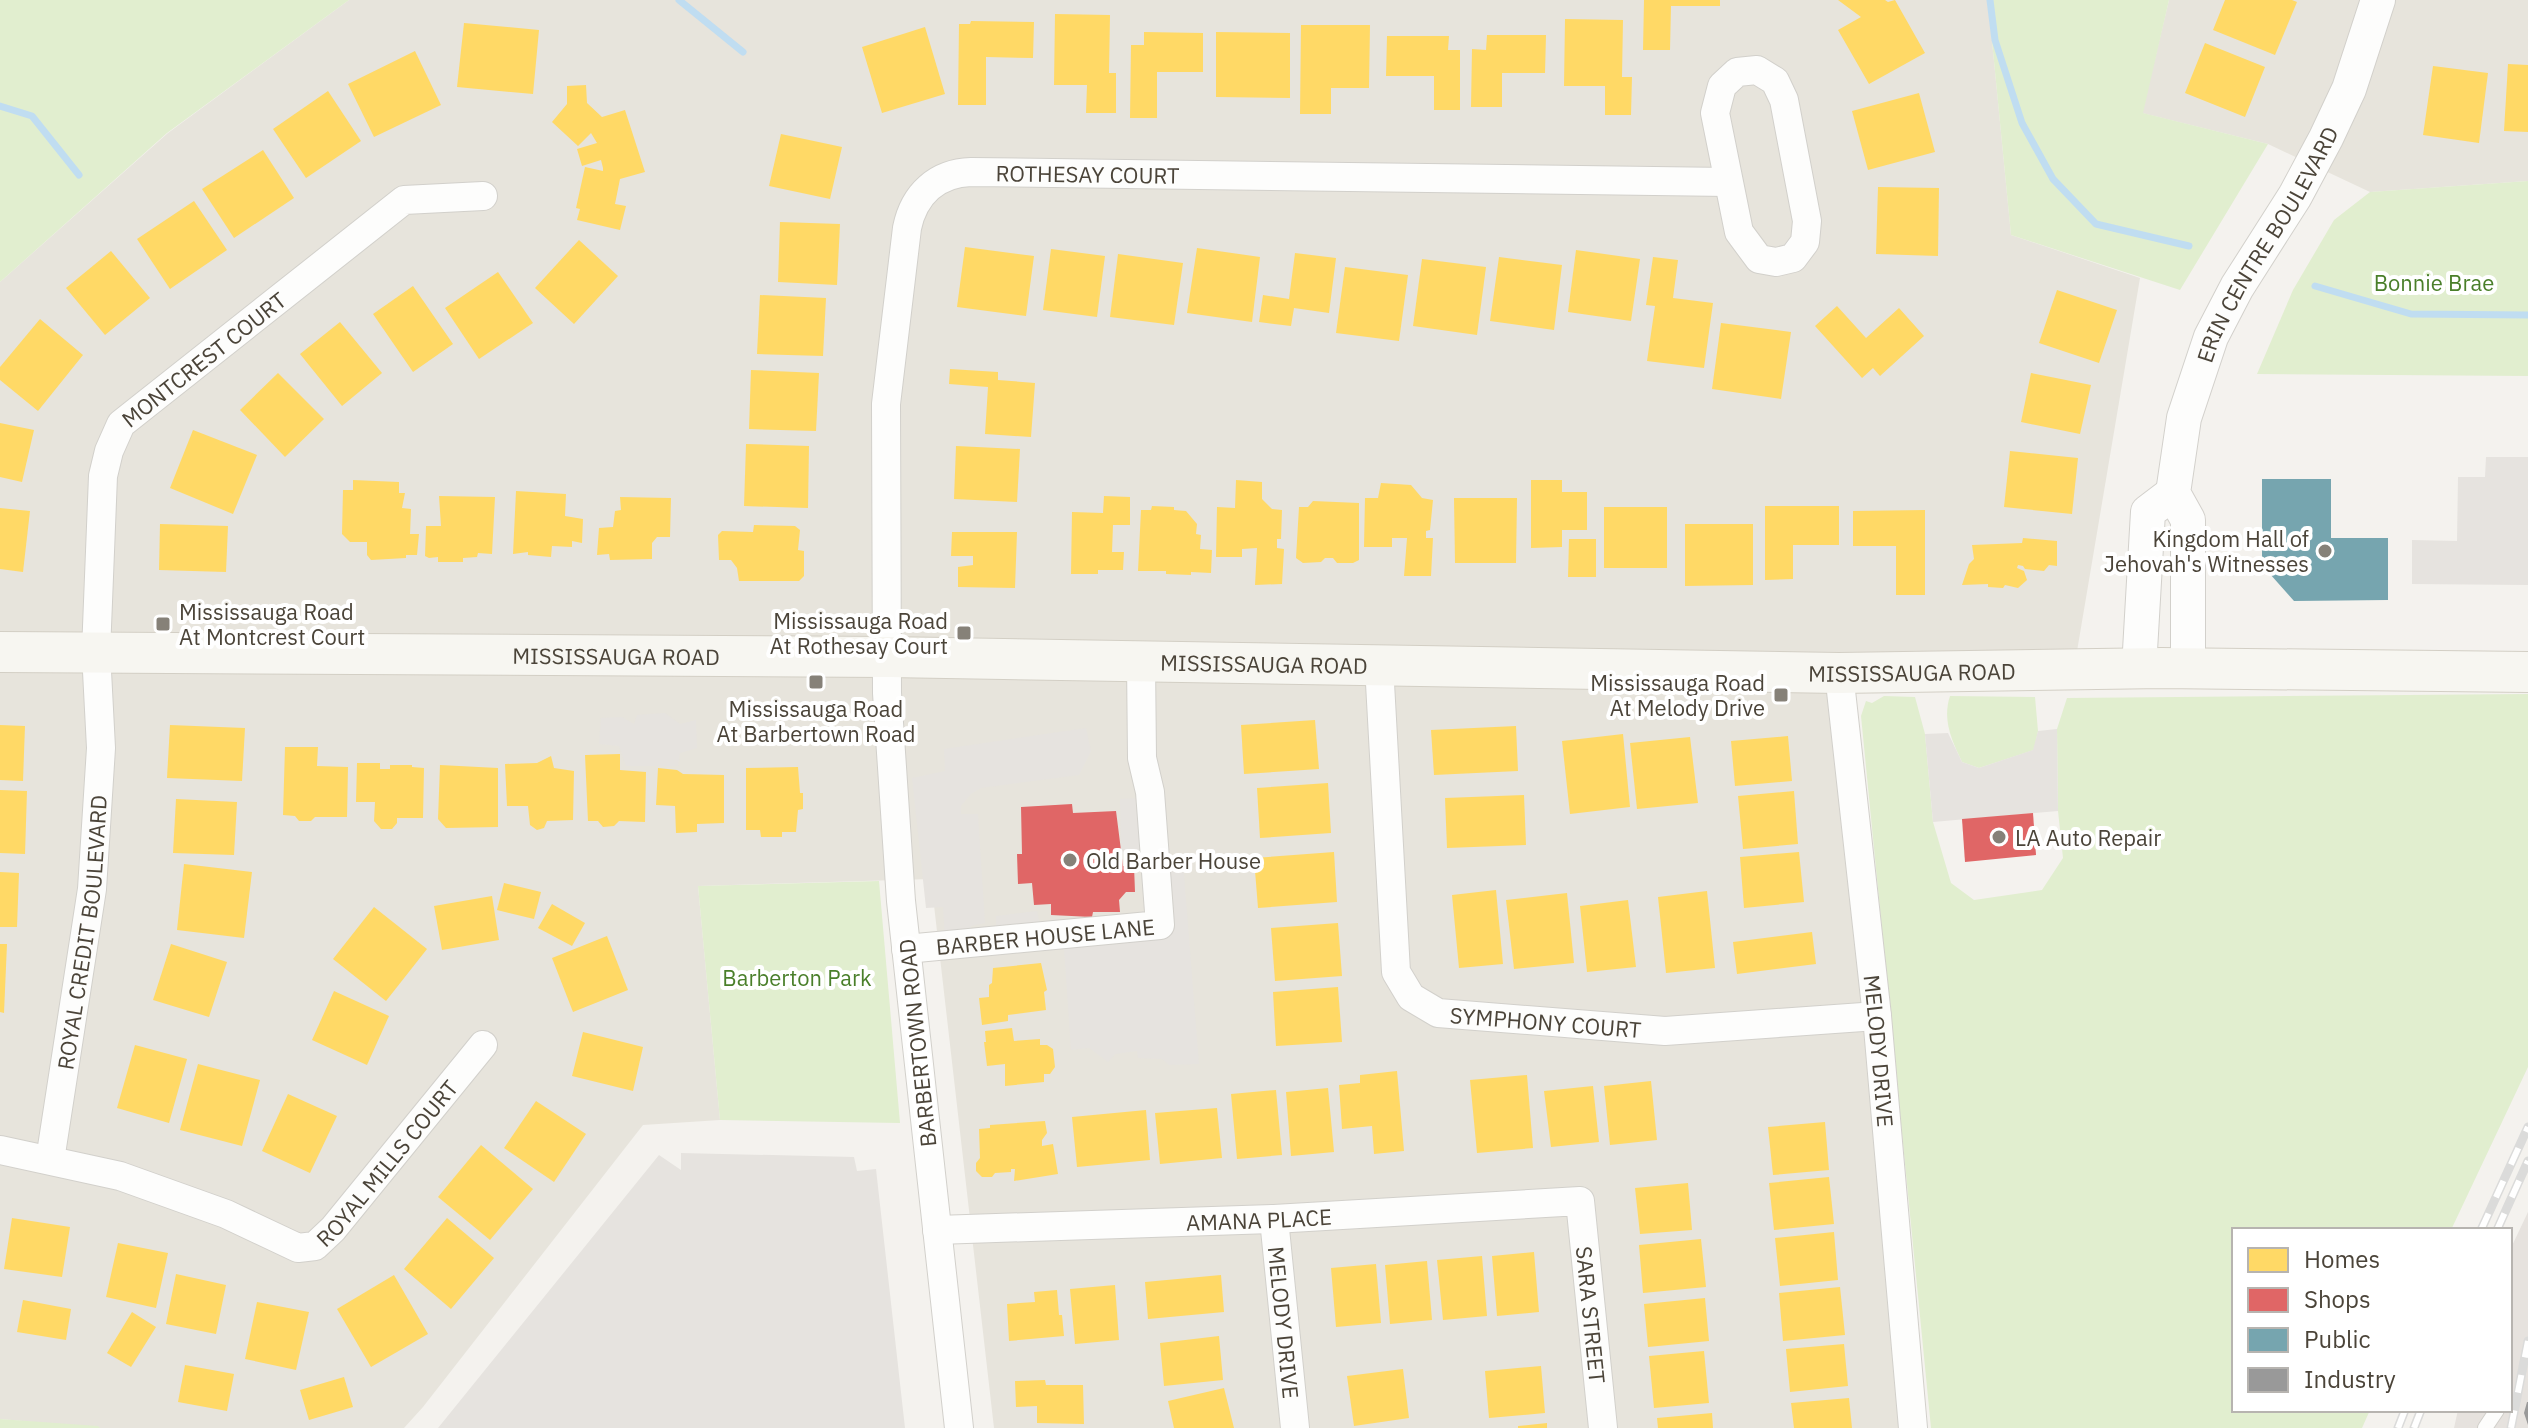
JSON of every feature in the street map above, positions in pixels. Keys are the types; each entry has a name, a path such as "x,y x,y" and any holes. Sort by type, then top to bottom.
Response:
{"main road":[{"name":"MISSISSAUGA ROAD","path":"0,652 888,657 1839,673 2139,668 2528,672"}],"street":[{"name":"ERIN CENTRE BOULEVARD","path":"2173,493 2184,418 2211,337 2237,287 2295,196 2326,138 2349,89 2378,0"},
{"path":"1757,70 1775,81 1784,100 1807,221 1805,242 1793,258 1776,262 1759,259 1739,232 1728,182 1715,113 1722,86 1737,72 1757,70"},
{"name":"ROTHESAY COURT","path":"888,657 886,404 910,216 920,196 938,180 960,172 971,172 1728,182"},
{"name":"MONTCREST COURT","path":"96,652 103,476 109,451 121,424 404,200 483,196"},
{"path":"2139,668 2148,512 2173,493 2188,520 2188,668"},
{"name":"ROYAL CREDIT BOULEVARD","path":"50,1160 92,889 101,748 96,652"},
{"name":"BARBERTOWN ROAD","path":"888,657 887,693 906,949 959,1428"},
{"name":"BARBER HOUSE LANE","path":"906,949 1160,925 1150,792 1142,758 1141,662"},
{"name":"SYMPHONY COURT","path":"1379,665 1396,972 1411,997 1438,1013 1665,1031 1877,1016"},
{"name":"MELODY DRIVE","path":"1839,673 1877,1016 1913,1428"},
{"name":"ROYAL MILLS COURT","path":"50,1160 120,1176 226,1214 298,1248 315,1246 333,1229 483,1045"},
{"path":"0,1150 50,1160"},
{"name":"AMANA PLACE","path":"937,1230 1274,1219 1580,1201"},
{"name":"SARA STREET","path":"1580,1201 1603,1428"},
{"name":"MELODY DRIVE","path":"1274,1219 1295,1428"}],"shaded area":[{"path":"349,0 1988,0 2011,235 2140,278 2074,669 1840,673 1913,1428 994,1428 931,879 698,886 720,1120 643,1125 404,1428 100,1428 0,1419 0,282 168,133"},
{"path":"2169,0 2528,0 2528,181 2370,192 2268,144 2142,113"},
{"path":"2486,457 2528,457 2528,585 2412,584 2412,540 2457,541 2458,477 2485,477"},
{"path":"665,713 680,724 696,720 697,748 680,753 678,766 626,766 619,746 599,744 601,718 622,717 634,724 637,715"},
{"path":"1086,728 1091,751 1079,775 981,788 961,806 961,814 978,814 985,923 971,926 971,931 996,929 996,916 1037,911 1040,924 1146,911 1142,854 1121,854 1120,799 1159,797 1167,863 1183,862 1199,1064 1169,1065 1162,1059 1138,1058 1137,1051 1115,1054 1108,1062 1089,1048 1071,1050 1064,949 946,955 943,907 926,908 912,778 945,771 944,749"},
{"path":"2057,729 2058,811 1933,822 1925,734 1948,733 1962,762 1979,768 2033,750 2038,731"},
{"path":"681,1153 854,1157 857,1171 876,1169 905,1428 438,1428 659,1155 681,1170"},
{"path":"2528,1212 2528,1428 2454,1428 2458,1412 2512,1412 2512,1246"}],"green space":[{"path":"0,0 349,0 167,133 0,282"},
{"path":"1988,0 2169,0 2143,113 2268,144 2180,290 2011,235"},
{"name":"Bonnie Brae","path":"2528,181 2528,376 2257,374 2293,290 2334,220 2370,192"},
{"path":"2528,694 2528,1067 2452,1228 2232,1228 2232,1412 2369,1412 2362,1428 1931,1428 1861,716 1866,701 1872,703 1884,696 1915,697 1925,734 1933,822 1951,883 1974,900 2042,890 2063,858 2058,811 2057,729 2067,698"},
{"path":"1950,696 2035,697 2038,731 2034,750 1979,768 1962,762 1948,722"},
{"name":"Barberton Park","path":"879,881 900,1123 720,1120 698,886"},
{"path":"0,1419 98,1426 100,1428 0,1428"}],"building: Homes":[{"path":"1644,0 1720,0 1720,6 1671,6 1670,50 1643,50"},
{"path":"1838,0 1895,0 1925,53 1869,84 1838,30 1861,17"},
{"path":"2225,0 2297,2 2275,55 2213,30"},
{"path":"1055,14 1110,15 1109,73 1116,73 1116,113 1086,113 1087,85 1054,85"},
{"path":"1565,19 1623,20 1622,77 1632,77 1631,115 1605,115 1605,86 1564,86"},
{"path":"971,21 1034,22 1033,58 986,57 986,105 958,105 959,24 970,24"},
{"path":"464,23 539,30 533,94 457,87"},
{"path":"1301,25 1370,25 1369,88 1331,88 1331,114 1300,114"},
{"path":"925,27 945,94 882,113 862,47"},
{"path":"1144,32 1203,33 1203,72 1157,72 1157,118 1130,118 1131,45 1144,45"},
{"path":"1216,32 1290,33 1290,98 1216,97"},
{"path":"1487,35 1546,35 1545,73 1502,73 1502,107 1471,107 1472,49 1486,50"},
{"path":"1387,36 1449,36 1448,50 1460,50 1460,110 1434,110 1434,76 1386,76"},
{"path":"2205,43 2265,67 2245,117 2185,93"},
{"path":"415,51 441,105 374,137 348,84"},
{"path":"2508,64 2528,65 2528,132 2504,131"},
{"path":"2433,66 2488,73 2479,143 2423,135"},
{"path":"586,85 587,103 602,117 625,110 645,172 620,179 615,204 626,206 620,230 577,220 580,209 576,208 585,167 603,171 603,168 601,160 582,166 577,149 597,143 591,133 578,146 552,122 567,104 567,86"},
{"path":"328,91 361,141 306,178 273,129"},
{"path":"1919,93 1935,152 1868,170 1852,111"},
{"path":"781,134 842,147 830,199 769,186"},
{"path":"263,150 294,198 234,238 202,189"},
{"path":"1878,187 1939,188 1938,256 1876,254"},
{"path":"194,201 227,250 170,289 137,239"},
{"path":"780,222 840,224 837,285 778,282"},
{"path":"579,240 618,276 574,324 535,288"},
{"path":"965,247 1034,256 1026,316 957,307"},
{"path":"1197,248 1260,257 1252,322 1187,313"},
{"path":"1051,249 1105,256 1097,317 1043,310"},
{"path":"1576,250 1640,259 1631,321 1568,312"},
{"path":"111,251 150,298 105,335 66,288"},
{"path":"1295,253 1336,258 1329,313 1294,308 1291,326 1259,322 1263,295 1289,299"},
{"path":"1118,254 1183,263 1174,325 1110,317"},
{"path":"1499,257 1562,265 1554,330 1490,321"},
{"path":"1653,257 1678,260 1673,298 1713,303 1704,368 1647,361 1655,306 1646,305"},
{"path":"1422,259 1486,267 1477,335 1413,326"},
{"path":"1345,267 1408,275 1399,341 1336,333"},
{"path":"498,272 533,323 479,359 445,308"},
{"path":"413,286 453,344 413,372 373,314"},
{"path":"2057,290 2117,310 2099,363 2039,343"},
{"path":"760,295 826,298 823,356 757,354"},
{"path":"1837,306 1866,338 1899,308 1924,336 1880,376 1873,368 1862,378 1815,326"},
{"path":"40,319 83,355 38,411 0,380 0,367"},
{"path":"340,322 382,373 342,406 300,354"},
{"path":"1721,323 1791,332 1781,399 1712,389"},
{"path":"950,369 998,372 998,380 1035,383 1031,437 985,434 988,387 949,384"},
{"path":"751,370 819,373 816,431 749,429"},
{"path":"278,373 324,419 285,457 240,410"},
{"path":"2031,373 2091,385 2080,434 2021,422"},
{"path":"0,423 34,430 22,482 0,477"},
{"path":"193,430 257,455 233,514 170,488"},
{"path":"746,444 809,446 808,508 744,506"},
{"path":"956,446 1020,449 1017,502 954,499"},
{"path":"2010,451 2078,458 2072,514 2004,507"},
{"path":"353,480 399,482 399,493 405,493 402,508 411,509 410,534 419,534 417,555 371,560 367,555 367,542 350,542 342,534 343,490 353,490"},
{"path":"1236,480 1262,482 1262,499 1272,509 1282,510 1281,539 1277,539 1277,548 1284,549 1282,584 1255,585 1257,548 1242,549 1242,557 1216,557 1217,507 1235,508"},
{"path":"1531,480 1562,480 1562,492 1587,492 1587,530 1562,530 1562,547 1531,548"},
{"path":"1381,483 1411,485 1422,498 1433,500 1430,530 1426,531 1426,538 1433,538 1431,576 1404,576 1407,538 1392,538 1392,547 1364,547 1365,498 1378,498"},
{"path":"516,491 566,494 565,516 583,519 582,543 572,541 572,547 552,546 551,557 528,555 528,552 513,554"},
{"path":"439,496 495,497 492,554 478,553 477,557 463,558 463,562 438,562 438,557 425,556 426,526 441,526"},
{"path":"1104,496 1130,497 1130,525 1113,525 1112,552 1124,552 1123,570 1071,574 1072,512 1103,513"},
{"path":"620,497 671,498 670,537 657,537 652,543 652,559 610,560 609,554 597,555 599,528 613,527 615,511 621,510"},
{"path":"1454,498 1517,498 1516,563 1455,563"},
{"path":"1313,501 1359,503 1359,560 1337,563 1333,558 1325,558 1321,562 1303,563 1296,558 1299,507 1308,507"},
{"path":"1152,506 1186,511 1197,524 1196,534 1201,535 1200,549 1212,550 1211,573 1191,572 1191,575 1138,571 1141,510 1151,510"},
{"path":"1765,506 1839,506 1839,545 1793,545 1793,579 1765,580"},
{"path":"1604,507 1667,507 1667,568 1604,568"},
{"path":"0,508 30,511 23,572 0,569"},
{"path":"1925,510 1925,595 1896,595 1896,546 1853,546 1853,511"},
{"path":"160,524 228,526 226,572 159,570"},
{"path":"1685,524 1753,524 1753,585 1685,586"},
{"path":"754,525 795,526 800,530 798,550 804,551 804,576 799,581 739,581 737,568 731,560 719,560 718,535 722,531 753,532"},
{"path":"952,532 1017,532 1015,588 958,587 958,567 973,565 973,556 951,556"},
{"path":"2023,538 2057,541 2057,566 2049,565 2044,571 2018,565 2017,568 2024,571 2027,580 2018,588 1962,585 1969,564 1974,559 1972,545 2022,543"},
{"path":"1569,539 1596,539 1596,577 1568,577"},
{"path":"1315,720 1319,769 1244,774 1241,725"},
{"path":"0,725 25,726 23,781 0,780"},
{"path":"170,725 245,728 242,781 167,778"},
{"path":"1516,726 1518,771 1434,775 1431,730"},
{"path":"1623,734 1630,807 1570,814 1562,741"},
{"path":"1788,736 1792,781 1735,786 1731,741"},
{"path":"1690,737 1698,803 1637,809 1630,743"},
{"path":"285,747 318,747 317,766 348,767 347,817 315,817 311,821 299,821 295,816 283,815"},
{"path":"620,754 620,770 646,772 645,822 619,821 614,826 603,827 598,821 588,821 585,755"},
{"path":"551,756 554,768 574,771 573,820 547,821 544,828 537,830 530,825 528,806 507,806 505,764 537,763"},
{"path":"357,763 380,763 380,769 390,769 390,765 424,768 423,818 397,818 392,829 381,829 374,821 375,802 356,802"},
{"path":"440,765 498,768 498,827 446,828 438,819"},
{"path":"798,767 803,809 798,810 796,832 782,832 782,837 761,837 760,830 746,830 746,768"},
{"path":"658,768 677,770 683,774 724,775 724,823 697,824 697,832 676,833 675,806 656,805"},
{"path":"1328,783 1331,833 1260,838 1257,788"},
{"path":"0,790 27,791 25,854 0,853"},
{"path":"1794,791 1798,844 1743,849 1738,796"},
{"path":"1524,795 1526,845 1447,848 1445,798"},
{"path":"176,799 237,802 234,855 173,853"},
{"path":"1334,852 1337,902 1258,908 1254,858"},
{"path":"1799,852 1804,902 1744,908 1740,857"},
{"path":"184,864 252,872 244,938 177,930"},
{"path":"0,872 19,873 17,927 0,927"},
{"path":"504,883 541,892 534,919 497,910"},
{"path":"1496,890 1503,964 1459,968 1452,895"},
{"path":"1707,891 1715,968 1666,973 1658,897"},
{"path":"1567,893 1574,963 1514,969 1506,900"},
{"path":"492,896 499,940 442,950 434,906"},
{"path":"1628,900 1636,967 1587,972 1580,906"},
{"path":"552,904 585,923 572,946 538,928"},
{"path":"374,907 427,949 386,1001 333,959"},
{"path":"1338,923 1342,976 1275,981 1271,928"},
{"path":"1812,932 1816,964 1737,974 1733,942"},
{"path":"607,936 628,990 573,1012 552,958"},
{"path":"0,944 7,944 4,1013 0,1012"},
{"path":"171,944 227,962 209,1017 153,1000"},
{"path":"1041,963 1047,990 1044,992 1046,1010 1008,1015 1008,1021 982,1025 979,998 989,997 993,968"},
{"path":"1338,987 1342,1042 1276,1046 1273,992"},
{"path":"334,991 389,1016 367,1065 312,1040"},
{"path":"1012,1028 1014,1041 1040,1039 1040,1045 1053,1049 1055,1067 1050,1074 1044,1074 1044,1082 1005,1086 1005,1064 987,1066 985,1031"},
{"path":"583,1032 643,1047 633,1091 572,1076"},
{"path":"135,1045 187,1059 169,1123 117,1108"},
{"path":"198,1064 260,1080 242,1146 180,1130"},
{"path":"1397,1071 1404,1151 1374,1154 1372,1126 1342,1129 1339,1085 1360,1083 1360,1075"},
{"path":"1527,1075 1533,1148 1477,1153 1470,1080"},
{"path":"1651,1081 1657,1140 1610,1145 1604,1086"},
{"path":"1593,1086 1599,1142 1551,1147 1544,1091"},
{"path":"1328,1088 1334,1152 1291,1156 1286,1092"},
{"path":"1276,1090 1282,1155 1237,1159 1231,1094"},
{"path":"288,1094 337,1116 310,1173 262,1151"},
{"path":"536,1101 586,1134 554,1182 504,1148"},
{"path":"1217,1108 1222,1158 1160,1164 1155,1113"},
{"path":"1146,1110 1150,1160 1077,1167 1072,1117"},
{"path":"1045,1121 1047,1133 1042,1146 1053,1144 1058,1174 1014,1181 1015,1169 995,1173 992,1177 982,1177 976,1171 980,1158 979,1129 990,1128 990,1125"},
{"path":"1825,1122 1829,1170 1773,1175 1768,1127"},
{"path":"481,1145 533,1189 490,1240 438,1197"},
{"path":"1829,1177 1834,1224 1774,1230 1769,1183"},
{"path":"1688,1183 1692,1230 1640,1234 1635,1188"},
{"path":"12,1218 70,1227 62,1277 4,1269"},
{"path":"447,1218 494,1258 451,1309 404,1269"},
{"path":"1834,1232 1838,1280 1780,1286 1775,1238"},
{"path":"1701,1239 1706,1287 1643,1293 1639,1245"},
{"path":"118,1243 168,1253 156,1308 106,1297"},
{"path":"1534,1252 1539,1312 1497,1316 1492,1256"},
{"path":"1482,1256 1487,1316 1443,1320 1437,1260"},
{"path":"1427,1261 1432,1320 1390,1324 1385,1265"},
{"path":"1376,1264 1381,1323 1336,1327 1331,1268"},
{"path":"176,1274 226,1285 216,1334 166,1324"},
{"path":"394,1275 428,1334 371,1367 337,1309"},
{"path":"1221,1275 1224,1312 1148,1319 1145,1282"},
{"path":"1115,1285 1119,1340 1075,1344 1070,1289"},
{"path":"1840,1287 1845,1335 1783,1341 1779,1293"},
{"path":"1057,1290 1064,1336 1009,1341 1007,1304 1035,1302 1034,1292"},
{"path":"1705,1298 1709,1341 1648,1347 1644,1304"},
{"path":"23,1300 71,1309 66,1340 17,1332"},
{"path":"257,1302 309,1312 296,1370 245,1359"},
{"path":"132,1312 156,1327 131,1367 107,1353"},
{"path":"1219,1336 1223,1380 1164,1386 1160,1343"},
{"path":"1844,1344 1848,1386 1790,1392 1786,1349"},
{"path":"1704,1351 1709,1403 1654,1408 1649,1356"},
{"path":"185,1365 234,1374 227,1411 178,1402"},
{"path":"1541,1366 1545,1413 1489,1418 1485,1371"},
{"path":"1403,1369 1409,1418 1354,1426 1347,1376"},
{"path":"344,1377 353,1407 309,1420 300,1390"},
{"path":"1045,1380 1046,1385 1083,1385 1084,1424 1037,1423 1037,1406 1016,1407 1015,1381"},
{"path":"1224,1388 1234,1428 1174,1428 1168,1401"},
{"path":"1849,1398 1852,1428 1794,1428 1791,1403"},
{"path":"1712,1413 1713,1428 1658,1428 1657,1418"},
{"path":"1547,1423 1547,1428 1518,1428 1518,1426"}],"building: Shops":[{"name":"Old Barber House","path":"1072,804 1073,813 1116,811 1123,866 1134,866 1135,892 1126,892 1119,900 1120,912 1093,912 1092,917 1051,915 1051,904 1034,905 1032,883 1018,884 1017,854 1022,854 1021,807"},
{"name":"LA Auto Repair","path":"2033,813 2036,855 1965,862 1962,819"}],"building: Public":[{"name":"Kingdom Hall of Jehovah's Witnesses","path":"2262,479 2331,479 2331,538 2388,538 2388,600 2294,601 2262,565"}],"building: Industry":[{"path":"2528,1402 2528,1425 2524,1413"}],"waterway":[{"path":"679,0 743,52"},
{"path":"1990,0 1995,40 2022,123 2053,179 2096,224 2189,246"},
{"path":"0,106 32,116 79,175"},
{"path":"2315,286 2411,314 2528,315"}],"railway":[{"path":"2482,1228 2528,1127"},
{"path":"2498,1228 2528,1161"},
{"path":"2511,1428 2528,1341"},
{"path":"2398,1428 2404,1412"},
{"path":"2414,1428 2420,1412"}],"place":[{"name":"Kingdom Hall of Jehovah's Witnesses","path":"2325,551"},
{"name":"Mississauga Road At Montcrest Court","path":"163,624"},
{"name":"Mississauga Road At Rothesay Court","path":"964,633"},
{"name":"Mississauga Road At Barbertown Road","path":"816,682"},
{"name":"Mississauga Road At Melody Drive","path":"1781,695"},
{"name":"LA Auto Repair","path":"1999,837"},
{"name":"Old Barber House","path":"1070,860"}]}
